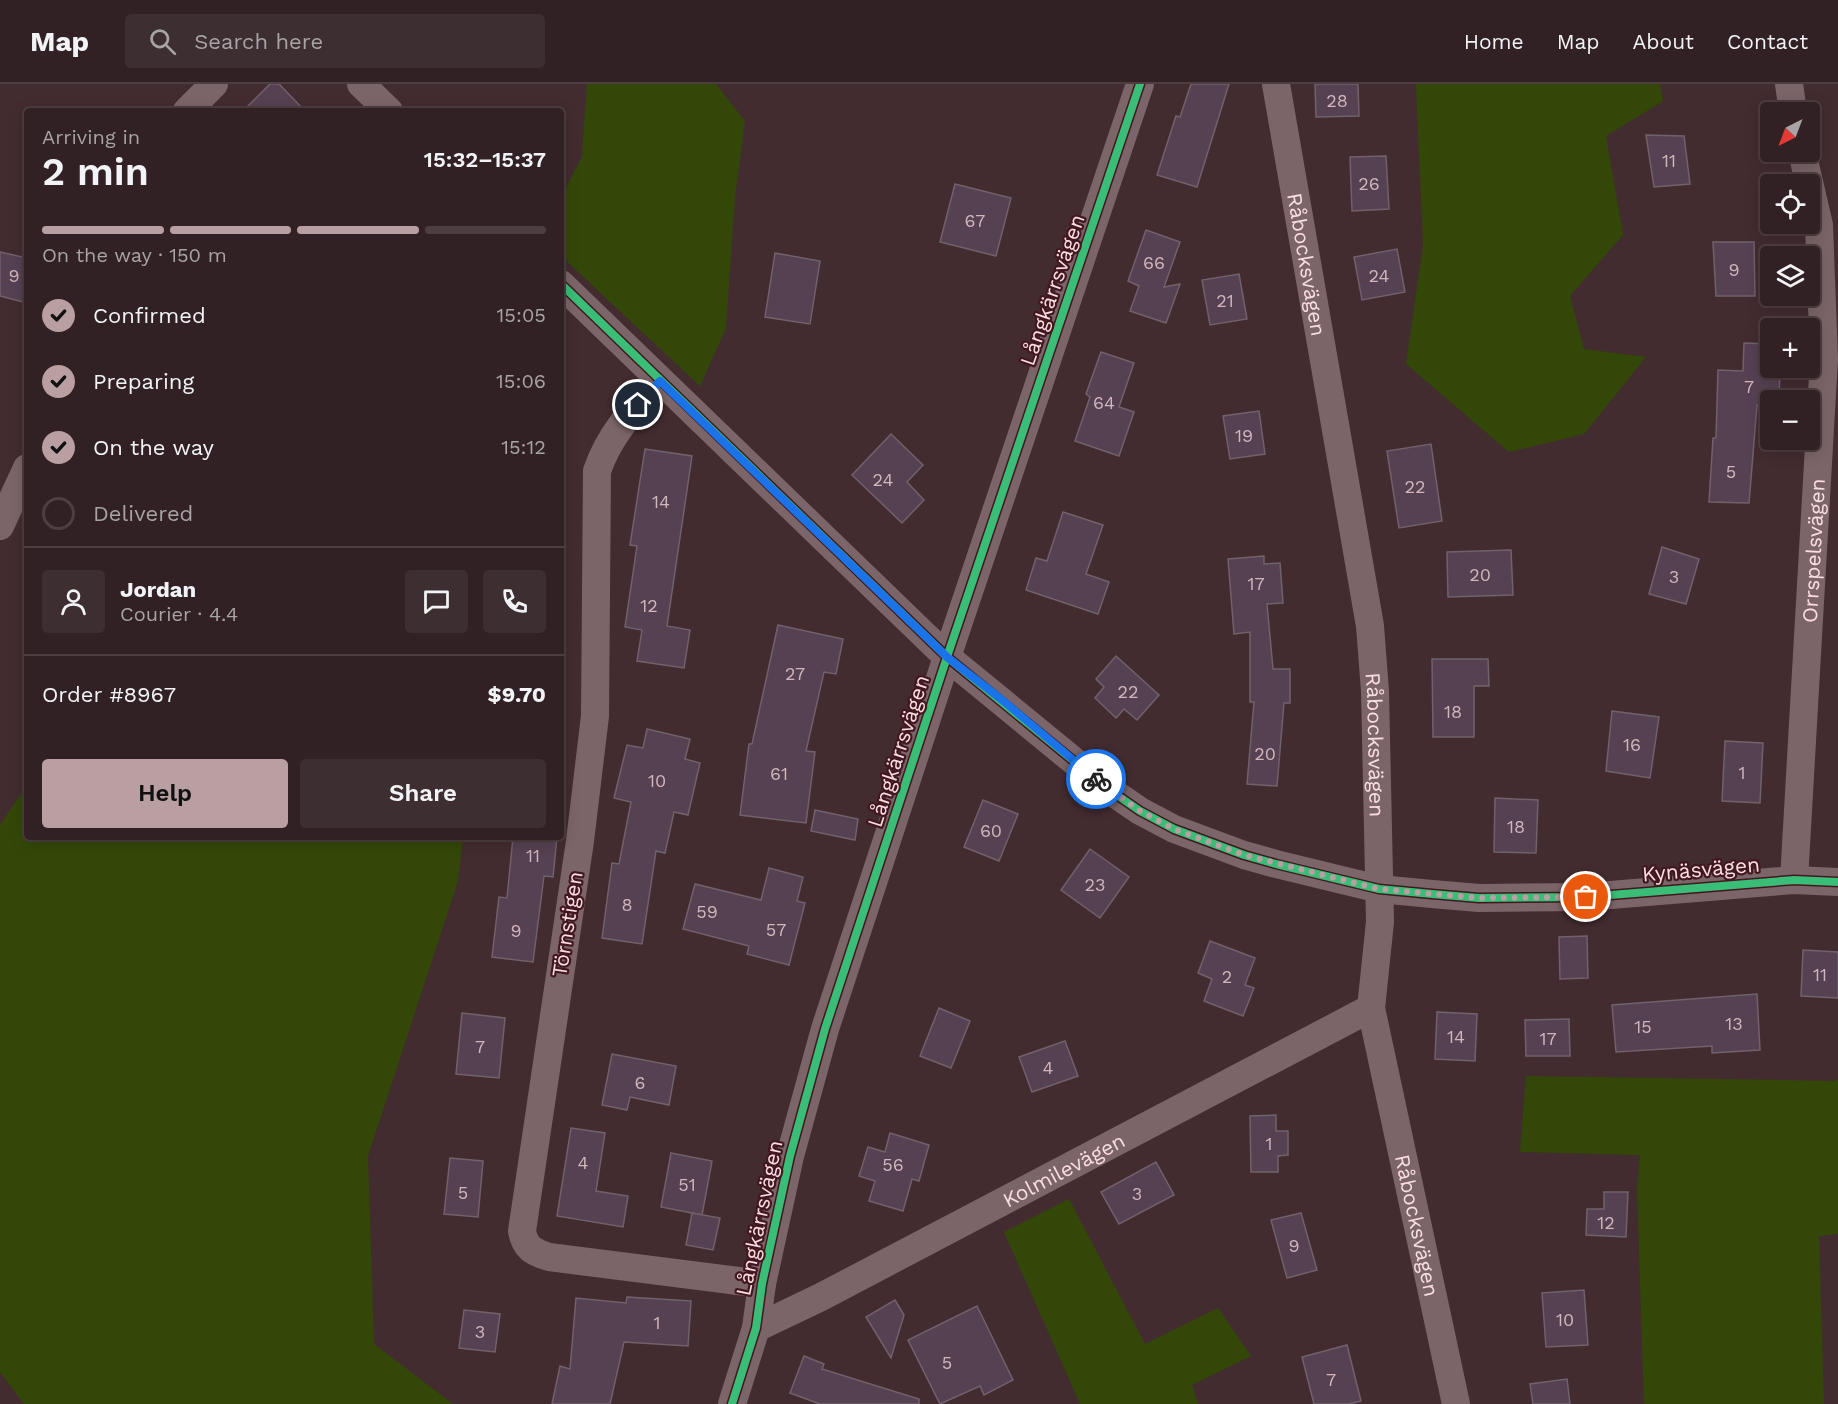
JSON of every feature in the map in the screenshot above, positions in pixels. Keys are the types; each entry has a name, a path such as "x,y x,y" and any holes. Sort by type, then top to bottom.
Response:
{"street":[{"path":"190,108 214,84"},
{"path":"361,84 386,108"},
{"name":"Långkärrsvägen","path":"732,1404 756,1328 762,1284 790,1156 825,1029 947,657 1140,84"},
{"name":"Råbocksvägen","path":"1276,84 1370,626 1375,690 1380,922 1371,1008 1456,1404"},
{"path":"1789,84 1792,102"},
{"name":"Orrspelsvägen","path":"1794,879 1824,359 1819,225 1804,162"},
{"name":"Kynäsvägen","path":"564,287 947,657 1108,789 1140,811 1174,829 1244,855 1379,889 1479,898 1586,897 1794,879 1838,882"},
{"name":"Törnstigen","path":"660,381 627,417 610,440 597,471 595,716 578,852 522,1231 524,1243 533,1252 549,1257 762,1284"},
{"path":"0,526 24,474"},
{"name":"Kolmilevägen","path":"756,1328 832,1292 1371,1008"}],"green space":[{"path":"587,84 716,84 745,121 735,197 726,328 700,386 564,259 564,191 582,157"},
{"path":"1416,84 1660,84 1663,101 1606,136 1623,235 1570,296 1584,349 1646,357 1584,434 1509,452 1406,364 1423,246"},
{"path":"24,789 24,840 463,840 458,881 368,1156 374,1344 453,1404 24,1404 0,1372 0,825"},
{"path":"1526,1076 1835,1081 1838,1079 1838,1234 1819,1236 1824,1404 1644,1404 1637,1188 1640,1155 1520,1152"},
{"path":"1069,1199 1145,1344 1218,1308 1251,1356 1192,1385 1198,1404 1080,1404 1004,1232"}],"building":[{"path":"270,84 279,84 302,108 246,108"},
{"path":"1191,84 1229,84 1197,187 1157,175 1176,116 1180,117"},
{"path":"1315,84 1358,84 1359,116 1316,117"},
{"path":"1646,135 1684,136 1690,184 1654,187"},
{"path":"1386,156 1389,209 1352,211 1350,157"},
{"path":"955,184 1011,198 996,256 940,242"},
{"path":"1146,230 1180,242 1164,287 1180,284 1166,323 1130,311 1139,286 1128,281"},
{"path":"1713,242 1754,242 1755,296 1716,296"},
{"path":"1397,249 1405,292 1362,300 1354,257"},
{"path":"0,252 24,257 24,302 0,296"},
{"path":"775,253 820,261 810,324 765,317"},
{"path":"1239,274 1247,319 1210,325 1202,280"},
{"path":"1744,343 1760,344 1760,378 1780,378 1779,390 1760,390 1749,503 1709,502 1713,438 1716,438 1718,370 1743,371"},
{"path":"1101,352 1134,363 1119,407 1134,412 1119,456 1075,441 1090,397 1086,394"},
{"path":"1259,411 1265,454 1230,459 1223,416"},
{"path":"891,434 923,465 907,482 924,500 902,523 852,475"},
{"path":"1431,444 1442,521 1399,528 1387,451"},
{"path":"645,449 692,456 667,626 690,630 684,668 637,661 642,630 625,627 637,546 630,545"},
{"path":"1063,512 1103,525 1086,574 1109,582 1098,614 1026,590 1036,558 1047,561"},
{"path":"1662,547 1699,559 1686,604 1649,594"},
{"path":"1511,550 1513,595 1448,597 1447,552"},
{"path":"1264,556 1264,564 1280,563 1283,603 1267,604 1273,669 1290,669 1290,703 1284,703 1277,786 1247,784 1254,702 1250,702 1250,632 1234,634 1228,559"},
{"path":"778,625 843,639 836,674 824,672 806,751 815,752 806,823 740,815 749,744 752,744"},
{"path":"1116,656 1159,695 1137,720 1124,709 1116,718 1095,698 1104,687 1096,679"},
{"path":"1432,659 1488,659 1489,686 1474,686 1474,737 1433,737"},
{"path":"1612,711 1659,717 1650,778 1606,771"},
{"path":"647,729 690,739 685,759 700,763 688,815 674,812 665,853 656,851 642,944 602,938 612,863 619,864 631,802 614,798 627,745 643,748"},
{"path":"1725,741 1763,743 1760,803 1722,801"},
{"path":"1495,798 1538,800 1536,853 1494,852"},
{"path":"983,800 1018,814 999,861 964,847"},
{"path":"815,810 858,819 855,840 811,831"},
{"path":"513,840 557,840 553,877 544,876 533,962 492,957 499,897 507,898"},
{"path":"1090,849 1129,877 1100,918 1061,890"},
{"path":"769,868 803,877 797,901 805,903 789,965 747,954 749,946 683,929 695,884 761,900"},
{"path":"1587,936 1588,978 1560,979 1559,937"},
{"path":"1210,941 1255,958 1245,985 1254,988 1243,1016 1204,1001 1212,979 1198,973"},
{"path":"1803,950 1838,952 1838,998 1801,996"},
{"path":"1757,994 1760,1050 1712,1053 1712,1046 1616,1052 1612,1005"},
{"path":"939,1008 970,1021 951,1068 920,1056"},
{"path":"1437,1012 1477,1014 1475,1061 1435,1059"},
{"path":"462,1013 505,1018 499,1078 456,1074"},
{"path":"1569,1019 1570,1056 1526,1056 1525,1020"},
{"path":"1065,1041 1078,1076 1032,1092 1019,1057"},
{"path":"612,1054 676,1066 669,1105 630,1097 627,1110 602,1105"},
{"path":"1276,1115 1276,1131 1288,1131 1288,1155 1278,1156 1278,1172 1251,1172 1250,1116"},
{"path":"571,1128 605,1133 596,1191 628,1196 623,1227 557,1216"},
{"path":"890,1133 929,1145 919,1181 912,1179 903,1211 869,1201 875,1181 859,1176 868,1147 885,1152"},
{"path":"671,1153 712,1161 702,1215 661,1207"},
{"path":"450,1158 483,1161 478,1217 444,1214"},
{"path":"1156,1162 1174,1195 1119,1224 1101,1192"},
{"path":"1604,1192 1628,1192 1626,1237 1586,1235 1587,1209 1604,1209"},
{"path":"692,1213 720,1218 713,1250 686,1245"},
{"path":"1301,1213 1317,1270 1287,1278 1271,1220"},
{"path":"1584,1290 1588,1345 1546,1347 1542,1293"},
{"path":"627,1297 691,1301 688,1346 624,1342 610,1404 552,1404 560,1366 570,1369 576,1298 626,1303"},
{"path":"895,1300 904,1315 891,1358 866,1317"},
{"path":"977,1306 1013,1380 984,1395 980,1386 940,1404 908,1340"},
{"path":"464,1310 500,1314 495,1352 459,1348"},
{"path":"1347,1345 1361,1401 1349,1404 1314,1404 1302,1357"},
{"path":"804,1356 824,1364 822,1369 919,1399 919,1404 820,1404 790,1393"},
{"path":"1567,1379 1570,1404 1533,1404 1530,1384"}],"cycle path":[{"path":"732,1404 756,1328 762,1284 790,1156 825,1029 947,657 1140,84"},
{"path":"564,287 947,657 1108,789 1140,811 1174,829 1244,855 1379,889 1479,898 1586,897 1794,880 1838,882"}],"way so far":[{"path":"1096,779 1140,811 1174,829 1244,855 1379,889 1479,898 1586,897"}],"route":[{"path":"638,405 660,381 947,657 1096,779"}]}
